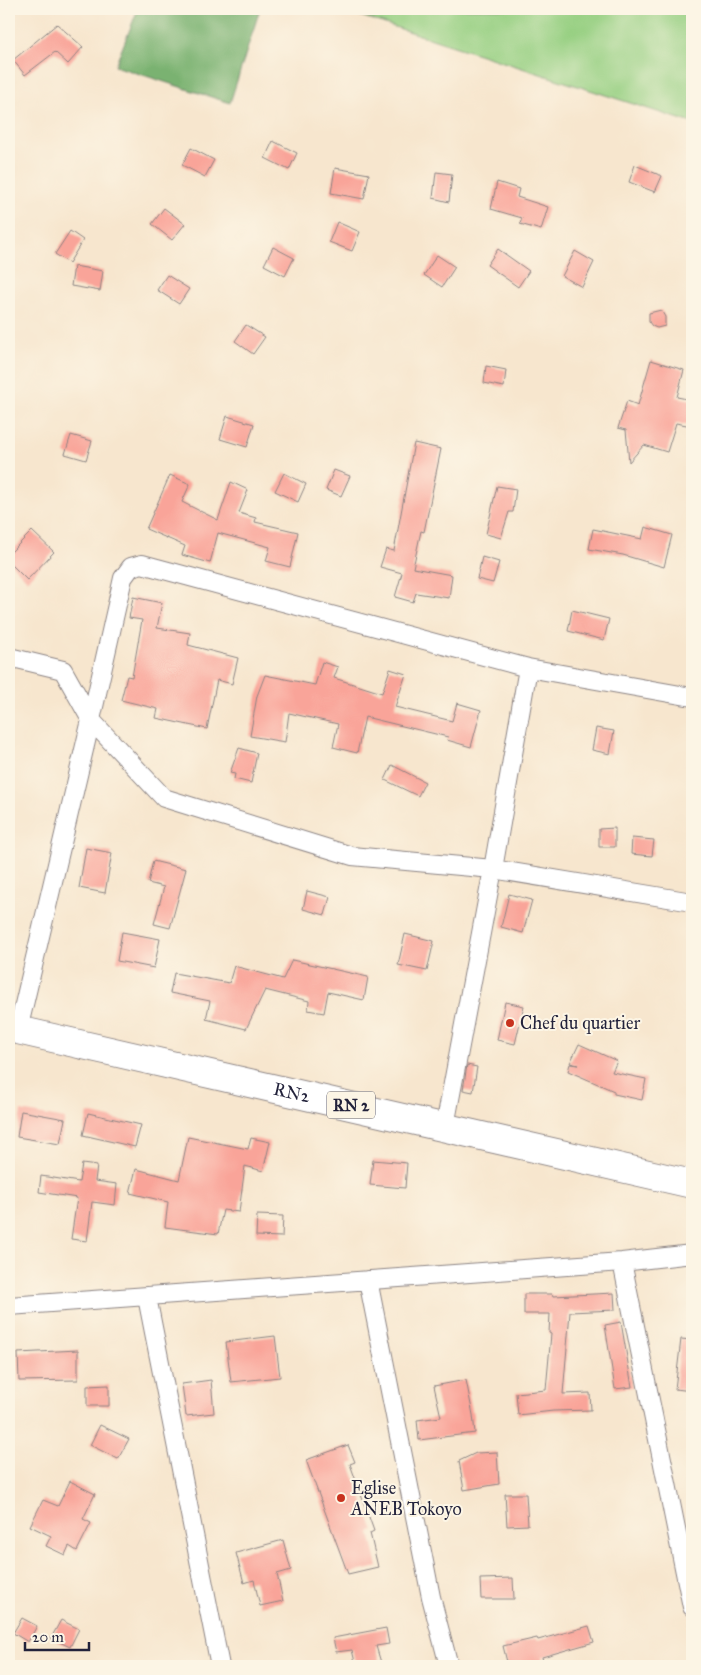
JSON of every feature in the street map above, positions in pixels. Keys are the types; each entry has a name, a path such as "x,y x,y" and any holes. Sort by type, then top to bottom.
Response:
{"main road":[{"name":"RN2","path":"13,1029 445,1126 692,1184"}],"street":[{"path":"13,1029 91,720 123,578 131,567 142,564 528,668 692,697"},
{"path":"9,658 64,670 91,720 164,798 352,856 493,869 692,902"},
{"path":"445,1126 528,668"},
{"path":"9,1306 622,1262 692,1254"},
{"path":"622,1262 692,1607"},
{"path":"368,1280 431,1597 450,1666"},
{"path":"147,1297 220,1666"}],"green space":[{"path":"138,9 260,9 230,103 115,66"},
{"path":"339,9 692,9 692,123"}],"building":[{"path":"57,24 83,47 68,64 55,52 25,75 13,60"},
{"path":"273,141 297,153 289,170 265,158"},
{"path":"191,148 214,160 205,177 182,165"},
{"path":"635,165 662,176 655,192 629,182"},
{"path":"335,168 369,174 364,199 331,193"},
{"path":"436,172 452,174 449,202 433,198"},
{"path":"497,182 519,189 517,197 548,207 541,230 520,224 522,218 491,209"},
{"path":"164,208 185,224 172,240 152,224"},
{"path":"337,222 360,232 352,251 329,242"},
{"path":"70,231 83,240 69,263 55,254"},
{"path":"273,247 294,258 285,276 264,265"},
{"path":"498,249 529,271 518,287 487,265"},
{"path":"575,251 594,262 582,287 562,276"},
{"path":"437,255 455,267 442,287 424,275"},
{"path":"74,266 103,271 100,291 71,286"},
{"path":"167,275 189,289 179,304 157,290"},
{"path":"661,310 665,317 665,326 657,328 649,322 649,313"},
{"path":"246,325 265,337 253,354 235,341"},
{"path":"651,360 684,370 677,397 692,400 692,426 676,423 667,452 644,445 629,462 626,430 618,428 627,401 638,405"},
{"path":"486,366 506,370 504,387 484,383"},
{"path":"227,416 254,424 247,447 220,439"},
{"path":"71,435 92,441 86,460 65,454"},
{"path":"414,443 441,449 424,532 421,531 413,568 452,575 449,598 416,593 413,602 395,597 402,573 380,567 386,549 394,551"},
{"path":"334,470 350,476 341,496 326,490"},
{"path":"284,473 306,484 298,502 275,491"},
{"path":"170,475 190,484 182,502 218,520 231,482 248,490 239,513 256,518 255,522 298,532 290,567 266,561 270,547 218,533 210,563 182,555 185,546 146,529"},
{"path":"497,486 516,489 513,512 509,512 501,538 486,534"},
{"path":"645,527 672,535 664,567 623,555 589,549 593,529 642,539"},
{"path":"32,531 54,552 27,580 9,562 9,554"},
{"path":"482,557 499,562 493,583 477,579"},
{"path":"133,597 162,603 157,628 190,633 188,645 238,658 232,684 217,680 207,729 156,718 158,709 121,700 127,676 132,677 142,620 129,618"},
{"path":"572,610 609,619 604,640 568,631"},
{"path":"322,662 338,667 334,678 382,693 390,669 406,674 395,707 452,721 457,703 481,710 471,747 447,740 448,737 365,717 357,753 333,747 338,724 289,713 285,742 250,736 257,696 265,675 315,685"},
{"path":"596,728 614,731 610,754 592,750"},
{"path":"239,748 257,753 251,783 234,779 235,774 230,773"},
{"path":"392,765 425,782 418,796 385,780"},
{"path":"615,828 615,847 599,847 599,829"},
{"path":"632,838 654,840 652,856 631,854"},
{"path":"86,848 112,853 105,893 79,888"},
{"path":"153,861 186,869 170,928 154,924 164,887 148,883"},
{"path":"307,891 330,897 325,915 303,909"},
{"path":"509,894 532,900 523,933 501,927"},
{"path":"122,932 160,939 154,968 117,961"},
{"path":"405,934 434,941 427,971 398,965"},
{"path":"292,960 368,977 364,1000 328,992 324,1013 308,1010 309,1001 265,990 246,1029 206,1019 210,1001 170,993 174,973 229,983 234,966 283,979"},
{"name":"Chef du quartier","path":"505,1002 524,1006 515,1044 497,1040"},
{"path":"579,1044 617,1061 612,1072 646,1079 642,1100 614,1094 614,1091 568,1071 570,1064 578,1065 570,1063"},
{"path":"467,1065 477,1067 473,1092 463,1090"},
{"path":"21,1111 65,1119 60,1144 17,1137"},
{"path":"88,1113 141,1125 135,1147 83,1135"},
{"path":"188,1137 248,1149 251,1138 270,1142 263,1171 245,1166 239,1212 223,1210 218,1234 165,1227 168,1202 130,1193 136,1169 179,1180"},
{"path":"373,1160 407,1163 405,1188 370,1185"},
{"path":"82,1164 97,1166 95,1181 117,1184 115,1205 92,1202 87,1241 71,1239 77,1198 39,1192 41,1176 79,1182"},
{"path":"257,1215 283,1216 282,1237 256,1236"},
{"path":"614,1293 615,1310 570,1312 563,1394 590,1393 591,1410 553,1411 518,1415 516,1393 546,1390 551,1334 549,1333 550,1314 524,1314 524,1294 552,1294 553,1296"},
{"path":"621,1322 632,1387 615,1389 605,1325"},
{"path":"275,1336 280,1377 231,1382 226,1342"},
{"path":"681,1339 692,1340 692,1391 675,1389"},
{"path":"78,1350 78,1380 19,1381 18,1353"},
{"path":"211,1380 214,1413 186,1416 182,1384"},
{"path":"466,1380 475,1433 419,1440 417,1420 441,1417 434,1386"},
{"path":"109,1385 109,1406 87,1406 87,1386"},
{"path":"100,1425 129,1439 118,1459 90,1445"},
{"name":"Eglise ANEB Tokoyo","path":"348,1445 355,1462 350,1464 374,1531 370,1533 378,1567 348,1574 306,1460"},
{"path":"497,1452 499,1484 464,1490 459,1461 476,1453"},
{"path":"70,1481 95,1494 83,1519 91,1523 77,1551 69,1546 65,1555 46,1546 51,1536 30,1526 43,1500 58,1506"},
{"path":"505,1494 526,1494 528,1525 507,1526"},
{"path":"283,1540 291,1570 277,1574 283,1601 260,1606 254,1580 244,1583 236,1553"},
{"path":"513,1578 514,1599 481,1599 480,1579"},
{"path":"22,1618 37,1626 28,1642 13,1633"},
{"path":"61,1620 79,1629 70,1647 51,1638"},
{"path":"589,1626 594,1642 542,1657 543,1661 520,1666 508,1666 503,1646 537,1638 538,1640"},
{"path":"386,1628 389,1644 376,1646 382,1666 356,1666 352,1650 336,1652 333,1638"}],"place":[{"name":"Chef du quartier","path":"510,1023"},
{"name":"Eglise ANEB Tokoyo","path":"341,1498"}]}
